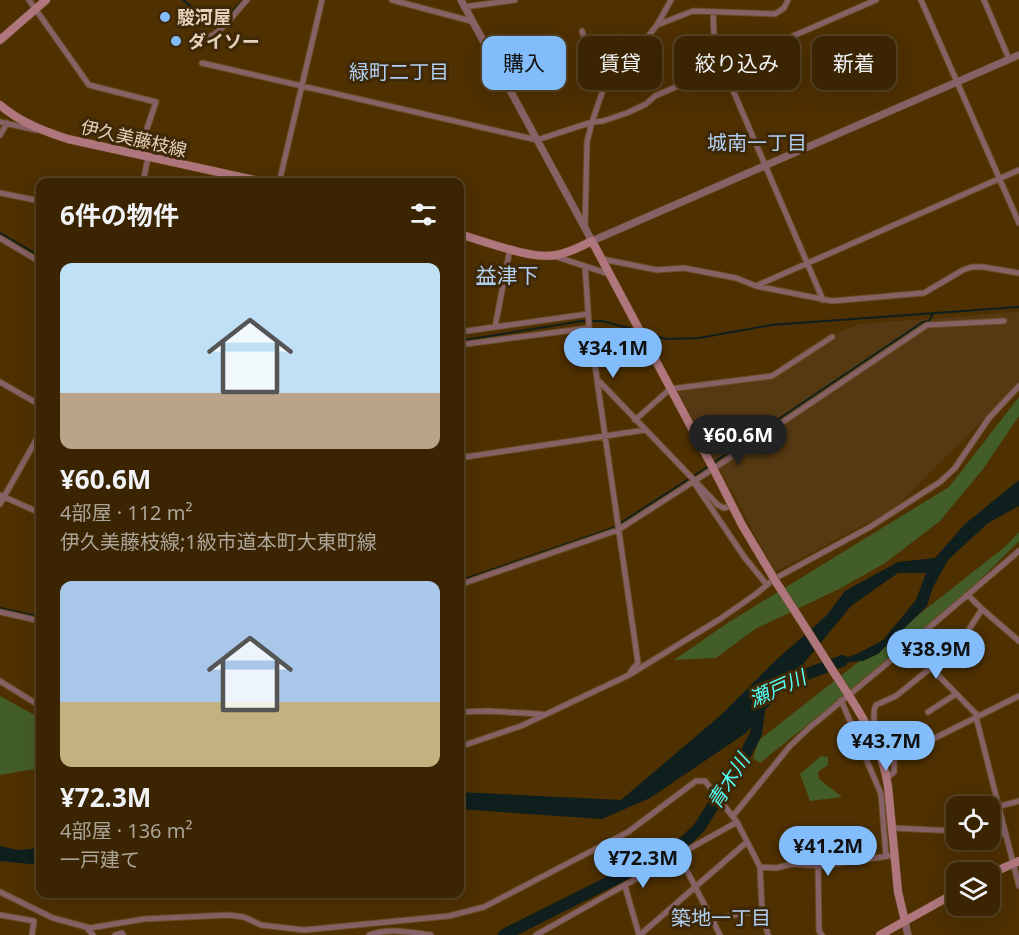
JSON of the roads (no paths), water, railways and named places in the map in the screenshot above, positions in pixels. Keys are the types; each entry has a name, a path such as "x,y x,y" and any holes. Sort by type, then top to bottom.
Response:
{"main road":[{"path":"0,40 46,0"},
{"name":"伊久美藤枝線","path":"0,105 22,121 43,131 138,155 245,178"},
{"path":"464,235 522,252 554,256 577,249 592,241 732,506 774,579 872,732 887,778 892,828 890,855 905,921"},
{"path":"1000,869 1016,861"},
{"path":"880,935 946,897"}],"street":[{"path":"29,0 89,85 156,102 138,155"},
{"path":"206,38 210,38 219,31 247,0"},
{"path":"280,178 322,0"},
{"path":"392,0 471,21"},
{"path":"515,0 462,4 592,241 1019,55"},
{"path":"648,36 657,25 671,0"},
{"path":"657,25 693,11 775,14 784,8 788,0"},
{"path":"794,36 876,0"},
{"path":"921,0 1019,224"},
{"path":"984,0 1009,59"},
{"path":"713,13 714,36"},
{"path":"582,30 584,36"},
{"path":"202,63 537,140 627,113 646,104 655,96 674,88"},
{"path":"585,230 587,142 604,90"},
{"path":"733,90 823,300"},
{"path":"0,122 43,131"},
{"path":"0,135 7,123"},
{"path":"144,178 148,157"},
{"path":"756,286 1019,170"},
{"path":"0,193 36,200"},
{"path":"0,238 36,260"},
{"path":"495,327 510,249"},
{"path":"554,256 609,274"},
{"path":"602,259 657,270 684,268 736,278 756,286 823,300 872,299 924,293 972,267 1019,273"},
{"path":"585,266 589,327 638,663 629,675"},
{"path":"464,331 588,314"},
{"path":"464,583 618,530 927,325 1004,321"},
{"path":"464,344 589,327"},
{"path":"635,420 670,389 772,376 832,337"},
{"path":"597,379 718,505 732,506"},
{"path":"0,382 36,403"},
{"path":"464,745 521,726 629,675 720,619 774,579 870,526 940,482 955,468 989,418 1019,386"},
{"path":"464,457 645,430"},
{"path":"0,504 2,496 36,440"},
{"path":"694,480 697,489 767,585"},
{"path":"2,496 36,511"},
{"path":"536,935 667,863 735,819 790,746 1019,550"},
{"path":"968,595 1019,641"},
{"path":"872,732 875,726 874,707 896,696 959,645 982,609"},
{"path":"0,612 36,620"},
{"path":"932,669 977,717 997,796"},
{"path":"0,681 36,704"},
{"path":"928,712 956,694"},
{"path":"887,778 894,772 894,746 908,736 919,742 929,741 1019,696"},
{"path":"760,867 776,868 792,864 818,866 890,855 881,794 842,700"},
{"path":"464,712 545,713"},
{"path":"0,891 53,918 87,928 144,919 228,915 261,925 303,930 456,915 484,907 628,832 696,781 705,781 735,819 760,867 762,909 768,935"},
{"path":"1019,801 1000,806 1006,834 1016,861 1019,886"},
{"path":"892,828 946,830"},
{"path":"1000,834 1006,834"},
{"path":"625,886 640,935 747,842"},
{"path":"667,863 672,865 683,862 720,935"},
{"path":"818,866 819,931 822,935"},
{"path":"712,919 762,909"},
{"path":"0,915 34,921 32,935"},
{"path":"905,921 908,935"},
{"path":"87,928 93,935"},
{"path":"369,935 398,931 431,935"},
{"path":"115,935 122,933 123,935"}],"water":[{"path":"1019,480 1019,506 988,523 948,560 933,587 927,606 878,654 863,661 833,664 831,662 857,654 883,640 916,600 926,573 898,573 851,606 795,674 812,668 814,671 786,685 746,733 650,798 602,819 464,809 464,792 621,800 721,715 775,661 826,616 845,591 898,562 935,558 965,524"},
{"path":"0,846 18,850 36,848 36,865 0,861"}],"waterway":[{"path":"183,0 214,24 223,21 243,0"},
{"path":"0,233 36,254"},
{"path":"645,333 666,339 699,338 771,325 1019,307"},
{"path":"713,463 923,322 929,321 933,314"},
{"path":"464,340 582,321 602,321 636,330"},
{"path":"464,579 613,528 709,466"},
{"path":"0,608 36,616"},
{"name":"瀬戸川","path":"799,677 842,661"},
{"name":"青木川","path":"504,935 679,847 699,828 742,760 756,734 760,704"}],"place":[{"name":"駿河屋","path":"165,17"},
{"name":"ダイソー","path":"176,41"}],"district":[{"name":"緑町二丁目","path":"399,71"},
{"name":"城南一丁目","path":"757,142"},
{"name":"益津下","path":"507,275"},
{"name":"築地一丁目","path":"721,917"}]}
